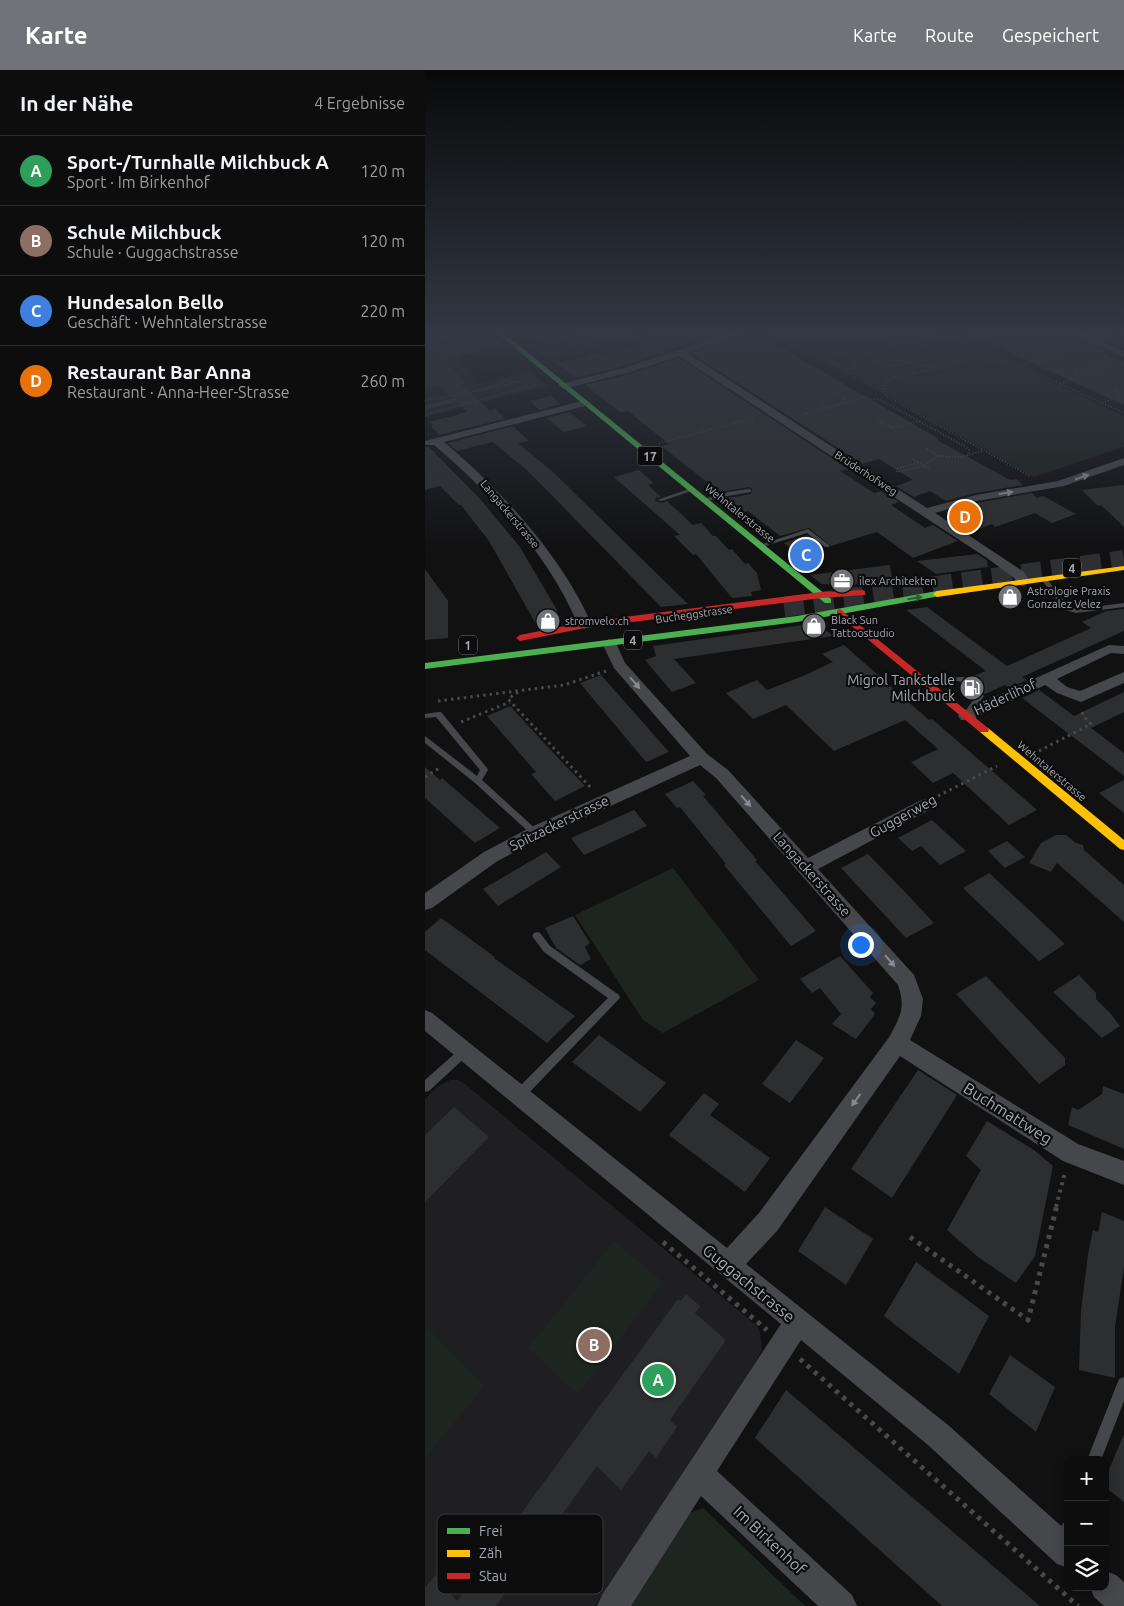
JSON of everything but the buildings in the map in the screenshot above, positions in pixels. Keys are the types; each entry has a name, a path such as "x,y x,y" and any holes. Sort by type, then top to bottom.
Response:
{"main road":[{"name":"Wehntalerstrasse","path":"588,406 821,595 1124,846"},
{"name":"4","path":"425,666 840,612 1124,561"},
{"name":"4","path":"887,591 1022,579 1044,579 1124,568"},
{"name":"4","path":"511,639 585,625 821,595 869,593"},
{"name":"Bucheggstrasse","path":"425,660 596,640 786,610 595,632 511,639"}],"street":[{"path":"430,442 579,406"},
{"name":"Brüderhofweg","path":"764,406 925,512 1022,579"},
{"name":"Langackerstrasse","path":"430,442 473,471 501,500 536,543 580,611 585,625"},
{"path":"925,512 976,498 1060,484 1124,461"},
{"name":"Langackerstrasse","path":"609,643 619,665 701,758 722,774 907,981 913,999 911,1016 897,1043 769,1222 729,1266"},
{"name":"Häderlihof","path":"966,716 1109,648 1124,650"},
{"path":"1081,697 1124,677"},
{"name":"Häderlihof","path":"1045,678 1062,690 1081,697"},
{"name":"Spitzackerstrasse","path":"425,903 490,857 535,833 701,758"},
{"name":"Guggerweg","path":"805,868 925,805"},
{"name":"Guggachstrasse","path":"425,1019 938,1435 1064,1542"},
{"name":"Buchmattweg","path":"897,1043 1071,1153 1124,1173"},
{"path":"613,1606 797,1322"},
{"name":"Im Birkenhof","path":"699,1474 841,1606"}],"lane":[{"path":"660,500 691,490"},
{"path":"704,500 721,495 749,491"},
{"path":"760,546 808,532 827,546"},
{"path":"1044,579 1067,608 1076,612 1124,605"},
{"path":"925,682 961,679 980,696 966,716"},
{"path":"425,716 437,714 449,727 484,770 478,781"},
{"path":"425,738 478,781 535,833"},
{"path":"519,1095 615,998 547,949 537,936"},
{"path":"425,1087 465,1050"},
{"path":"1096,1456 1124,1384"}],"path":[{"path":"426,407 426,415 459,406"},
{"path":"825,406 835,412"},
{"path":"804,414 836,406"},
{"path":"894,406 964,446 969,450 969,456"},
{"path":"904,406 1030,476"},
{"path":"1108,406 1124,413"},
{"path":"651,446 775,413"},
{"path":"877,420 893,428 921,421"},
{"path":"927,449 940,456 954,458 984,451"},
{"path":"918,462 897,469 897,472 924,466 940,456"},
{"path":"913,459 929,469"},
{"path":"434,702 578,682 610,670"},
{"path":"518,691 507,699 598,795"},
{"path":"1033,754 1091,724 1083,716 1081,697"},
{"path":"449,727 510,702"},
{"name":"Guggerweg","path":"925,805 1001,764"},
{"path":"910,1237 1028,1320 1071,1153"}],"shaded area":[{"path":"425,406 470,406 425,417"},
{"path":"906,406 1102,406 1124,416 1124,447 1034,477"},
{"path":"673,868 759,980 663,1033 643,1020 575,915"},
{"path":"450,1080 458,1080 465,1084 757,1326 760,1333 762,1350 757,1360 603,1594 603,1514 437,1514 437,1594 603,1594 595,1606 425,1606 425,1099 437,1087"},
{"path":"614,1241 663,1282 578,1395 528,1348"},
{"path":"428,1328 485,1386 425,1458 425,1331"},
{"path":"703,1508 805,1606 628,1606 687,1514"}],"waterway":[{"path":"425,407 430,406"}],"tunnel":[{"path":"784,607 1124,560"}],"traffic: fast":[{"path":"589,406 828,601"},
{"path":"425,666 797,619 937,594"}],"traffic: slow":[{"path":"937,594 1124,568"},
{"path":"984,730 1124,846"}],"traffic: jam":[{"path":"520,638 585,625 821,595 862,593"},
{"path":"840,612 984,730"}],"place":[{"name":"Restaurant Bar Anna","path":"965,517"},
{"name":"Hundesalon Bello","path":"806,555"},
{"name":"ilex Architekten","path":"842,581"},
{"name":"Astrologie Praxis Gonzalez Velez","path":"1010,597"},
{"name":"stromvelo.ch","path":"548,621"},
{"name":"Black Sun Tattoostudio","path":"814,626"},
{"name":"Migrol Tankstelle Milchbuck","path":"972,688"},
{"name":"Schule Milchbuck","path":"594,1345"},
{"name":"Sport-/Turnhalle Milchbuck A","path":"658,1380"}]}
